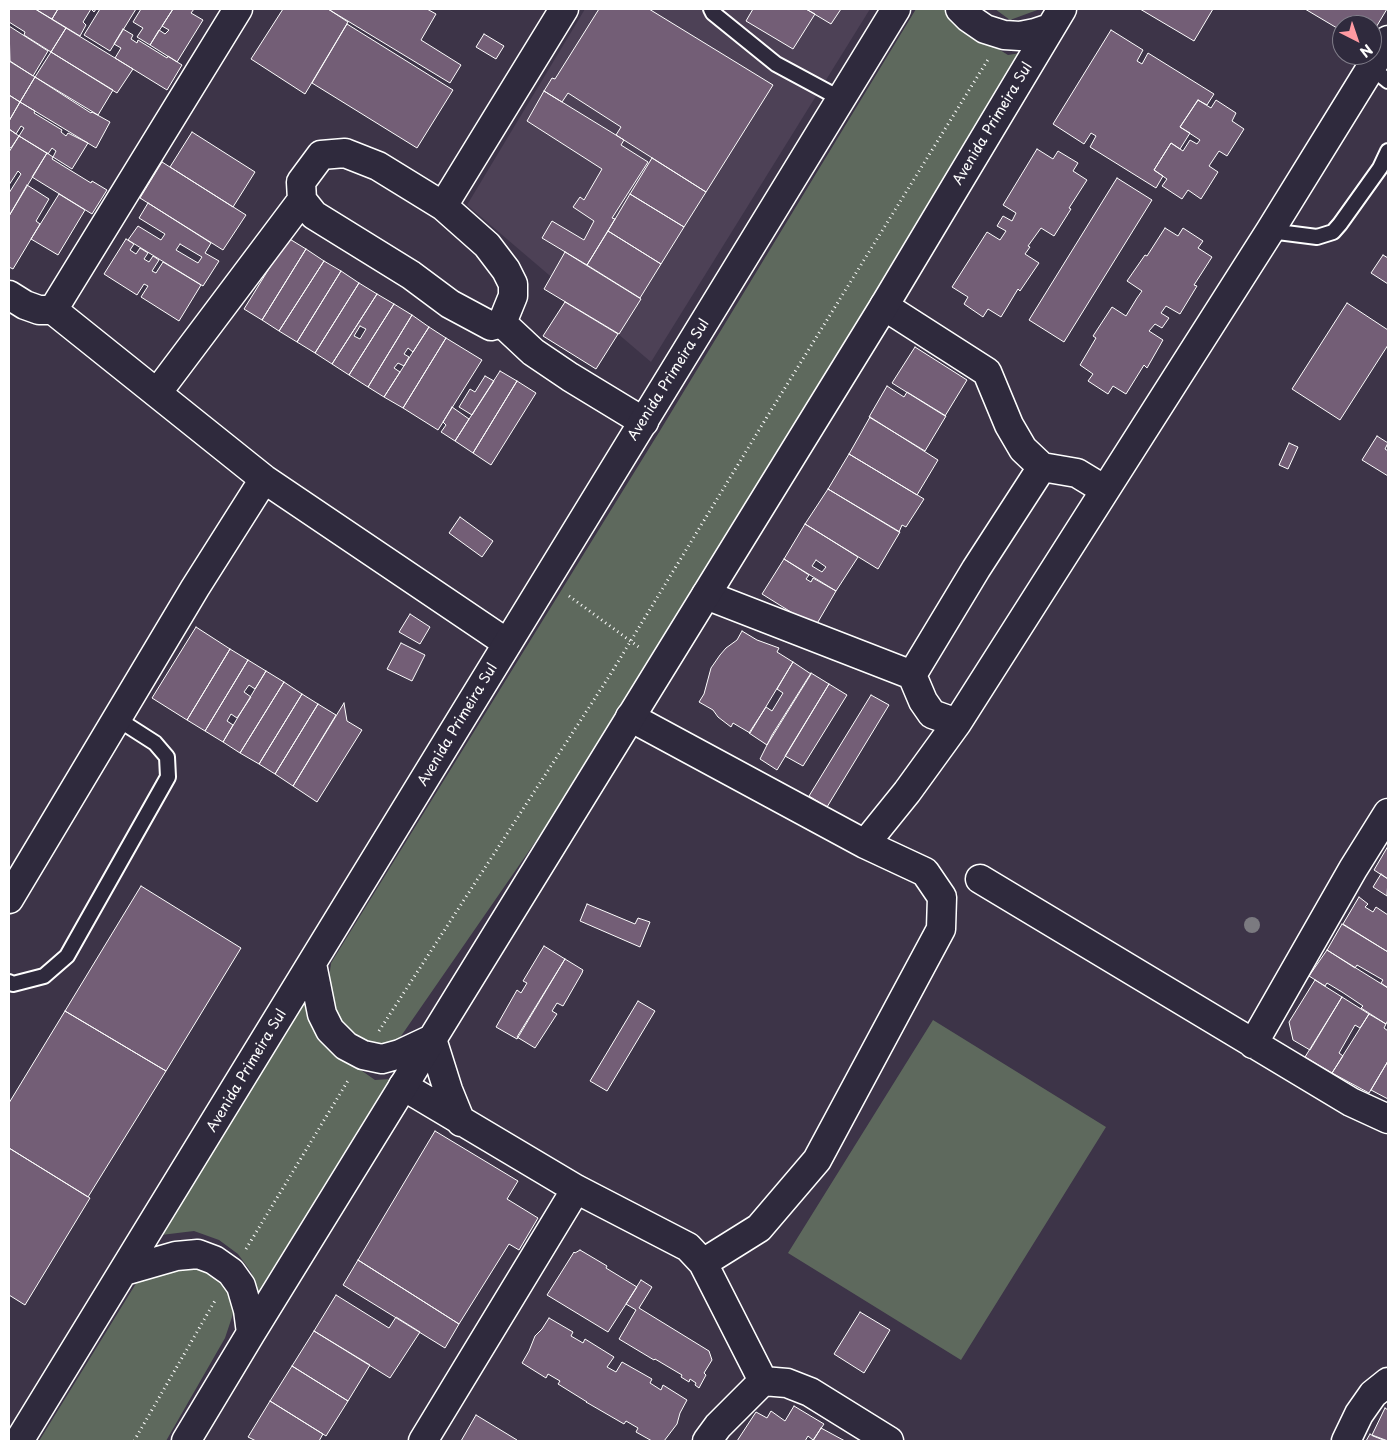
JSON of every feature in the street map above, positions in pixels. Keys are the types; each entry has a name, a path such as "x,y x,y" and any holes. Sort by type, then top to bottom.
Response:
{"street":[{"path":"53,310 237,9"},
{"path":"443,206 564,9"},
{"name":"Avenida Primeira Sul","path":"19,1441 896,9"},
{"path":"960,9 985,29 1020,36 1035,33 1056,18"},
{"name":"Avenida Primeira Sul","path":"186,1441 630,716 884,306 1056,18"},
{"path":"865,844 907,792 957,722 1270,231 1380,74 1388,40"},
{"path":"345,153 378,166 443,206 487,245 506,270 513,284 513,296 502,323 491,326 450,304 411,276 314,215 302,200 301,182 321,155 345,153"},
{"path":"157,393 302,200"},
{"path":"9,295 25,305 39,310 53,310 264,479 507,644"},
{"path":"884,306 987,372 1023,449 1042,467 1077,473 1105,490"},
{"path":"502,323 533,352 644,422"},
{"path":"912,675 976,569 1042,467"},
{"path":"9,898 195,588 264,479"},
{"path":"706,595 912,675 923,701 932,714 957,722"},
{"path":"630,716 865,844 925,872 942,897 940,929 817,1160 759,1228 703,1263"},
{"path":"1253,1044 1353,869 1388,813"},
{"path":"980,879 1350,1102 1388,1119"},
{"path":"312,964 322,1014 330,1030 346,1046 364,1055 382,1059 400,1054 432,1039 448,1090 461,1122"},
{"path":"403,1086 576,1189 688,1247 703,1263 763,1381"},
{"path":"423,1441 576,1189"},
{"path":"124,1271 176,1256 198,1254 214,1260 232,1272 241,1286 248,1310 251,1333"},
{"path":"708,1441 718,1426 763,1381 787,1383 810,1392 889,1441"},
{"path":"1346,1441 1358,1414 1373,1394 1388,1382"}],"lane":[{"path":"711,9 713,13 776,64 841,99"},
{"path":"1270,231 1317,237 1333,232 1380,168 1388,151"},
{"path":"9,982 13,984 44,976 67,956 168,777 167,757 156,743 116,718"}],"path":[{"path":"134,1441 232,1272 364,1055 630,641 1004,34"},
{"path":"546,579 663,664"}],"shaded area":[{"path":"585,9 870,9 651,362 467,205"}],"green space":[{"path":"916,9 946,9 950,19 1008,55 1033,51 706,595 399,1039 378,1048 366,1046 334,1022 328,986 331,963 661,429"},
{"path":"995,9 1040,9 1010,20"},
{"path":"306,993 318,1040 375,1080 390,1079 260,1298 251,1272 238,1254 219,1240 194,1231 161,1235"},
{"path":"933,1020 1106,1127 961,1360 788,1253"},
{"path":"186,1262 216,1275 229,1291 235,1308 225,1338 166,1441 39,1441 143,1272"}],"building":[{"path":"9,9 35,9 66,28 51,52 24,35 25,32 9,22"},
{"path":"38,9 58,9 52,19"},
{"path":"58,9 91,9 83,22 86,25 80,36 52,19"},
{"path":"100,9 136,9 110,51 84,35"},
{"path":"141,9 173,9 150,45 137,37 143,28 133,22"},
{"path":"173,9 194,9 191,13 203,20 177,62 150,45 159,30 165,34 169,30 162,26"},
{"path":"283,9 328,9 348,22 305,94 251,59"},
{"path":"328,9 427,9 436,14 421,40 461,65 450,83"},
{"path":"599,9 649,9 773,85 706,192 616,135 621,127 568,93 562,102 544,91 552,78 555,79"},
{"path":"753,9 806,9 815,14 793,49 746,21"},
{"path":"806,9 841,9 831,24"},
{"path":"1140,9 1213,9 1194,41"},
{"path":"1305,9 1387,9 1382,17 1382,15 1332,15 1332,25"},
{"path":"347,24 453,90 417,148 312,83"},
{"path":"9,26 48,51 33,76 10,61"},
{"path":"66,28 133,69 117,93 51,52"},
{"path":"123,29 133,35 131,39 137,43 138,40 182,65 167,90 115,58 121,48 114,44"},
{"path":"1111,30 1143,50 1137,61 1142,64 1148,53 1214,94 1207,105 1198,100 1180,127 1190,133 1180,149 1171,143 1154,170 1163,176 1156,188 1090,147 1096,136 1091,133 1084,144 1053,124"},
{"path":"484,34 504,46 496,59 476,47"},
{"path":"51,52 113,90 98,115 35,77"},
{"path":"9,61 35,77 20,102 9,95"},
{"path":"35,77 91,113 110,122 96,148 20,102"},
{"path":"544,91 624,140 621,145 648,162 612,218 615,219 587,265 542,238 552,221 584,240 594,221 573,207 580,197 584,200 602,169 527,121"},
{"path":"9,95 20,102 9,121"},
{"path":"1198,100 1211,108 1216,100 1236,113 1232,121 1244,129 1227,156 1219,151 1209,166 1218,172 1201,199 1188,190 1182,199 1162,186 1167,179 1154,170 1171,143 1183,151 1190,140 1197,144 1200,140 1180,127"},
{"path":"20,102 62,130 61,132 66,136 68,133 88,143 72,169 53,157 56,151 52,148 48,154 19,136 24,128 21,126 16,134 9,129 9,121"},
{"path":"9,129 19,136 11,148 9,147"},
{"path":"192,132 255,172 233,207 170,167"},
{"path":"19,136 47,153 9,216 9,193 21,174 18,171 9,185 9,152"},
{"path":"1037,149 1053,159 1058,151 1078,163 1073,171 1087,180 1054,236 1041,228 1028,246 1030,247 1025,254 1039,263 1020,291 1018,289 1001,317 988,309 983,317 964,304 968,297 952,287 987,232 1000,240 1006,231 997,226 1003,216 1012,221 1016,213 1003,205"},
{"path":"47,153 53,157 52,159 91,183 92,181 107,190 92,214 32,177"},
{"path":"652,158 706,192 684,227 630,194"},
{"path":"162,162 246,215 223,250 140,198"},
{"path":"1117,178 1152,200 1064,342 1029,320"},
{"path":"27,185 49,199 36,221 40,224 13,269 9,267 9,216"},
{"path":"59,194 85,210 58,255 31,239"},
{"path":"630,194 684,227 661,264 608,231"},
{"path":"148,203 211,243 205,253 219,261 203,286 128,240 138,226 161,240 165,234 139,218","holes":["180,244 202,257 198,263 176,250"]},
{"path":"1165,228 1178,236 1183,228 1203,241 1198,248 1212,257 1194,285 1197,286 1180,314 1166,306 1161,313 1169,318 1162,328 1155,324 1149,331 1163,340 1147,368 1144,365 1126,394 1113,386 1108,394 1088,381 1093,374 1080,365 1096,338 1093,336 1112,307 1126,316 1142,291 1127,281 1145,255 1147,256"},
{"path":"608,231 661,264 640,298 587,265"},
{"path":"288,238 306,249 262,320 244,309"},
{"path":"126,239 134,244 130,250 136,254 140,248 148,253 144,259 149,262 153,256 159,260 152,271 156,273 163,262 201,285 179,321 141,297 148,286 144,284 137,295 104,274"},
{"path":"306,249 324,261 279,331 262,320"},
{"path":"565,252 641,299 619,334 544,289"},
{"path":"1383,255 1388,258 1388,284 1371,273"},
{"path":"324,261 341,271 297,342 279,331"},
{"path":"341,271 359,283 315,353 297,342"},
{"path":"359,283 377,294 332,364 315,353"},
{"path":"377,294 394,304 349,375 332,364","holes":["360,326 366,329 360,339 354,336"]},
{"path":"565,302 618,334 596,369 543,336"},
{"path":"1347,303 1388,330 1388,345 1340,420 1292,389"},
{"path":"394,304 412,315 368,387 349,375"},
{"path":"412,315 429,327 413,352 408,348 404,354 409,357 404,366 398,363 394,368 400,372 384,397 368,387"},
{"path":"429,327 446,338 403,408 384,397"},
{"path":"446,338 482,360 438,430 403,408"},
{"path":"915,347 967,380 945,416 892,383"},
{"path":"500,371 517,381 473,453 455,441"},
{"path":"485,376 494,381 472,415 459,407 470,389 475,392"},
{"path":"517,381 536,393 491,465 473,453"},
{"path":"887,386 904,397 907,392 946,416 925,451 869,417"},
{"path":"452,407 469,419 455,441 441,432 446,425 443,422"},
{"path":"870,417 938,460 917,495 849,454"},
{"path":"1377,436 1388,443 1385,449 1388,451 1388,476 1362,460"},
{"path":"1289,443 1298,447 1288,469 1279,465"},
{"path":"849,454 924,499 906,527 902,525 899,532 828,489"},
{"path":"828,489 900,532 878,569 805,524"},
{"path":"460,517 493,541 482,557 449,533"},
{"path":"805,524 858,557 836,591 784,559","holes":["816,560 826,567 822,572 812,566"]},
{"path":"784,559 809,575 806,579 811,582 813,578 836,591 815,627 762,594"},
{"path":"410,614 430,627 420,644 399,632"},
{"path":"196,627 230,649 187,720 152,698"},
{"path":"742,631 757,640 779,648 777,652 793,662 750,733 733,723 731,727 718,717 713,710 699,702 704,694 711,668 726,648 737,640"},
{"path":"401,643 425,655 412,681 387,669"},
{"path":"230,649 248,660 205,731 187,720"},
{"path":"248,660 266,671 255,689 249,685 244,692 251,697 237,718 231,714 227,721 233,725 223,742 205,731"},
{"path":"793,662 811,674 767,745 749,733 766,707 772,711 783,693 777,689"},
{"path":"266,671 284,682 240,753 223,742"},
{"path":"811,673 829,684 777,770 760,759 772,735"},
{"path":"284,682 302,694 259,764 240,753"},
{"path":"829,684 847,695 803,766 785,756"},
{"path":"302,694 318,704 275,774 259,764"},
{"path":"871,695 889,705 827,807 809,796"},
{"path":"344,703 347,721 362,730 317,802 293,786"},
{"path":"318,704 336,715 293,786 275,774"},
{"path":"1388,846 1388,879 1374,870"},
{"path":"1381,874 1388,879 1387,896 1373,887"},
{"path":"141,886 241,948 166,1071 65,1011"},
{"path":"1359,897 1368,904 1365,907 1373,912 1376,907 1388,915 1388,952 1343,924"},
{"path":"587,904 635,924 638,918 650,922 640,947 580,921"},
{"path":"1342,924 1388,952 1388,988 1381,983 1383,980 1357,965 1355,968 1327,950"},
{"path":"544,946 565,959 517,1039 496,1027 517,990 521,993 527,983 523,981"},
{"path":"1327,950 1388,988 1388,1020 1386,1024 1361,1008 1363,1006 1342,992 1327,983 1325,986 1309,976"},
{"path":"565,959 583,970 582,973 563,1006 557,1003 552,1011 557,1014 535,1048 517,1037"},
{"path":"1315,980 1342,997 1310,1050 1293,1040 1289,1022"},
{"path":"1342,997 1369,1014 1360,1028 1355,1025 1339,1053 1343,1056 1332,1073 1305,1057"},
{"path":"638,1001 655,1011 607,1091 590,1081"},
{"path":"65,1011 166,1071 88,1197 9,1148 9,1103"},
{"path":"1369,1014 1386,1024 1384,1028 1388,1031 1388,1061 1369,1093 1332,1073"},
{"path":"1388,1061 1388,1099 1371,1090"},
{"path":"435,1131 518,1181 507,1199 538,1218 519,1250 509,1244 459,1324 358,1260"},
{"path":"9,1148 90,1198 25,1305 9,1295"},
{"path":"580,1250 637,1287 608,1332 547,1295 574,1252"},
{"path":"358,1260 459,1324 445,1348 343,1285"},
{"path":"641,1280 652,1287 639,1308 709,1351 712,1360 704,1373 706,1375 699,1388 690,1379 689,1382 681,1377 682,1375 619,1339 636,1310 626,1304"},
{"path":"336,1295 389,1328 396,1317 420,1332 390,1378 314,1331"},
{"path":"860,1312 890,1330 864,1373 834,1354"},
{"path":"549,1318 573,1332 571,1336 583,1343 585,1339 614,1357 607,1367 616,1372 622,1362 652,1379 650,1383 661,1390 663,1385 687,1400 677,1424 664,1441 652,1441 636,1432 638,1428 626,1421 624,1424 558,1384 560,1381 548,1374 546,1378 522,1363 535,1336"},
{"path":"314,1331 370,1365 348,1401 292,1366"},
{"path":"292,1366 348,1401 326,1436 270,1401"},
{"path":"270,1401 323,1434 319,1441 256,1441 248,1437"},
{"path":"794,1406 824,1424 813,1440 808,1436 805,1441 737,1441 756,1412 767,1418 771,1411 785,1421"},
{"path":"1385,1408 1388,1410 1388,1441 1372,1435"},
{"path":"476,1415 517,1440 461,1441"},
{"path":"821,1428 845,1441 813,1441"},
{"path":"1370,1434 1373,1436 1386,1441 1366,1441"}]}
